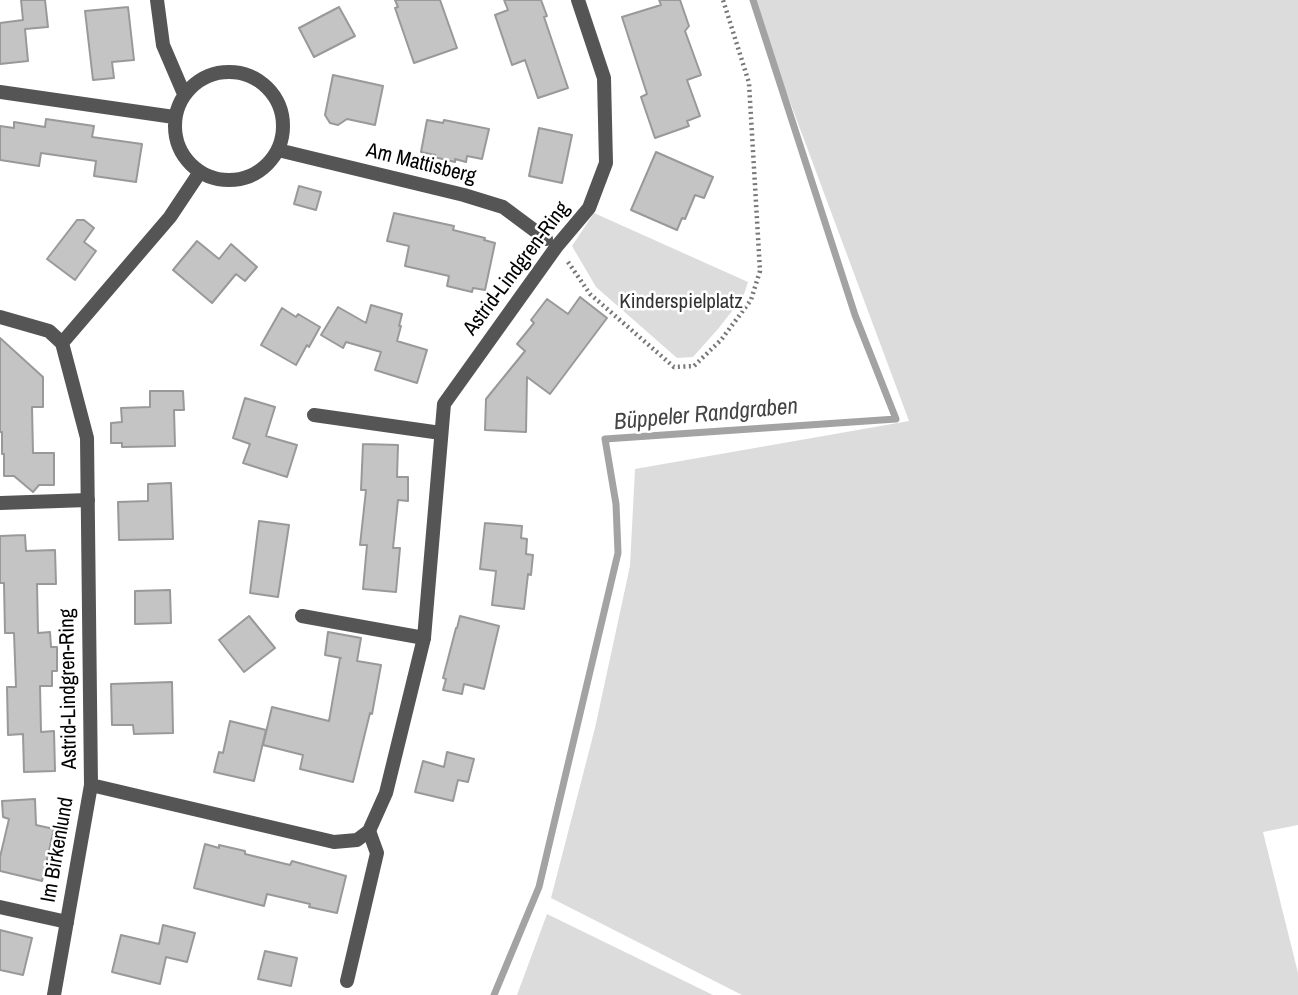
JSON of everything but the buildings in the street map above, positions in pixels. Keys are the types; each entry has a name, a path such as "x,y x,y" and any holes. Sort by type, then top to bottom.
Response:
{"street":[{"path":"158,0 163,45 184,94"},
{"name":"Astrid-Lindgren-Ring","path":"62,344 87,438 91,785 334,842 357,840 369,831 386,793 424,638 444,404 551,243 589,208 607,163 604,78 578,0"},
{"path":"231,71 257,79 276,98 283,124 278,150 264,168 244,178 221,180 200,172 184,158 175,138 174,117 184,94 205,76 231,71"},
{"path":"0,92 174,117"},
{"name":"Am Mattisberg","path":"278,150 503,207 551,243"},
{"path":"0,317 49,331 62,344 170,217 200,172"},
{"path":"314,415 441,433"},
{"path":"0,503 88,500"},
{"path":"302,616 424,638"},
{"name":"Im Birkenlund","path":"54,995 91,785"},
{"path":"347,981 377,853 369,831"},
{"name":"Im Birkenlund","path":"0,907 67,922"}],"path":[{"path":"551,243 590,294 674,367 694,366 721,340 751,300 760,271 749,83 723,0"}],"green space":[{"path":"752,0 1298,0 1298,825 1263,832 1298,973 1298,995 742,995 551,898 595,728 630,566 635,469 909,421"},
{"name":"Kinderspielplatz","path":"594,213 748,282 743,297 693,357 677,358 596,287 572,246"},
{"path":"547,914 713,995 517,995"}],"waterway":[{"name":"Büppeler Randgraben","path":"494,995 539,887 618,553 616,504 605,439 896,419 855,315 753,0"}]}
